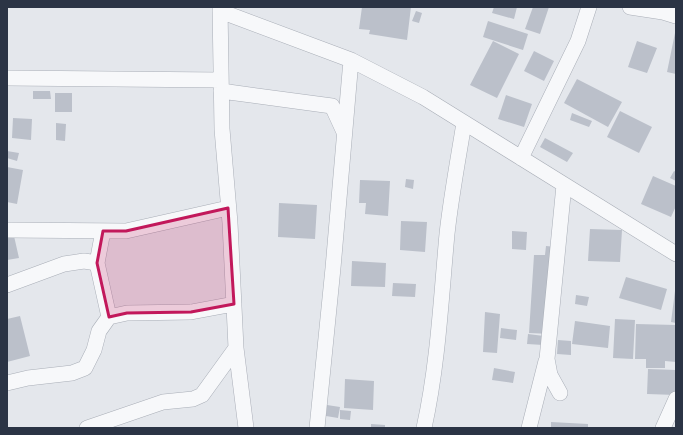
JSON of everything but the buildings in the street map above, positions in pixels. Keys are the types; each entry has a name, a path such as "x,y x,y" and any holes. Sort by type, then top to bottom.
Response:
{"street":[{"path":"521,158 578,41 589,7"},
{"path":"630,7 663,12 676,16"},
{"path":"243,427 236,348 222,130 220,9 351,60 424,97 676,254"},
{"path":"317,428 333,268 351,60"},
{"path":"7,78 221,85 332,106 344,133"},
{"path":"424,428 428,411 448,232 464,122"},
{"path":"529,428 547,359 564,185"},
{"path":"7,230 126,231 228,208"},
{"path":"103,231 97,263 109,317"},
{"path":"7,286 64,264 84,261 97,263"},
{"path":"7,383 28,378 72,373 85,368 94,350 99,332 109,317 127,313 191,312 234,304"},
{"path":"87,428 163,402 193,399 202,395 236,348"},
{"path":"547,359 550,375 560,393"},
{"path":"663,428 676,399"}],"highlighted area":[{"path":"228,208 234,304 191,312 127,313 109,317 97,263 103,231 126,231"}]}
